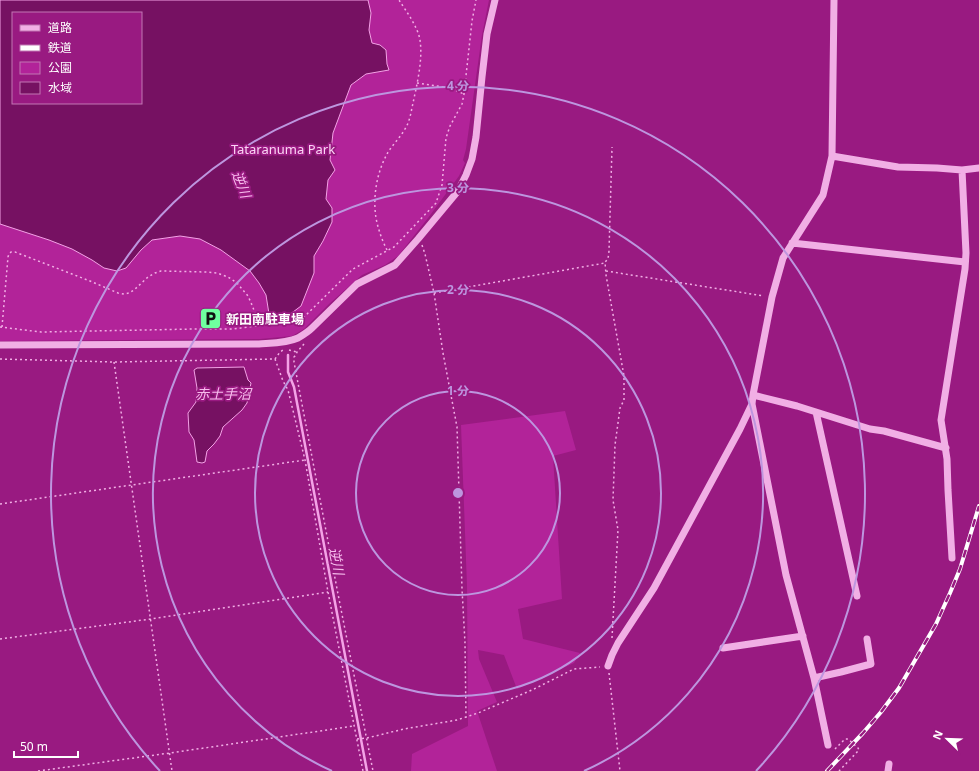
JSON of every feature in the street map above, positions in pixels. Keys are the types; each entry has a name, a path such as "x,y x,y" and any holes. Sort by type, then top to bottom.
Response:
{"street":[{"path":"0,345 259,344 280,342 298,338 312,328 357,284 395,264 458,191 472,159 476,137 487,34 495,0"},
{"path":"828,745 814,678 786,575 752,404 772,297 782,258 823,195 832,156 834,0"},
{"path":"832,156 898,168 937,168 962,170 979,168"},
{"path":"952,558 947,459 941,420 966,253 962,170"},
{"path":"792,243 965,262"},
{"path":"753,395 816,412 870,429 884,431 946,448"},
{"path":"608,666 618,644 654,588 740,430 752,404"},
{"path":"816,412 857,596"},
{"path":"723,648 802,636"},
{"path":"814,678 871,664 867,639"}],"path":[{"path":"387,250 379,230 376,216 376,184 380,169 387,154 404,130 409,120 421,55 420,39 414,24 399,0"},
{"path":"256,326 255,313 248,296 228,277 217,273 161,271 148,277 134,290 124,294 118,293 15,252 9,254 1,327 41,332 233,329 292,322 302,319 353,269 394,247 436,203 442,185 446,138 450,126 462,104 464,94 476,0"},
{"path":"417,83 450,88 464,94"},
{"path":"612,147 609,251 608,259 605,262 624,376 624,400 620,408 615,445 612,500 618,530 612,640"},
{"path":"418,238 425,254 434,294 457,427 462,589 466,643 466,718"},
{"path":"434,294 605,262"},
{"path":"606,271 772,297"},
{"path":"305,343 294,357 294,362 373,771"},
{"path":"275,359 280,352 285,349 297,352"},
{"path":"0,359 114,362 275,359"},
{"path":"275,359 288,390 305,460 328,592 363,771"},
{"path":"114,362 172,771"},
{"path":"0,504 305,460"},
{"path":"0,639 151,619 328,592"},
{"path":"357,739 466,718 532,690 574,668 608,666 620,771"},
{"path":"38,771 354,726"},
{"path":"828,745 829,748 834,749 848,738 859,750 839,771"}],"green space":[{"name":"Tataranuma Park","path":"0,0 489,0 482,35 466,149 463,160 465,163 459,176 398,256 385,265 362,275 329,304 304,329 292,336 260,339 0,341"},
{"path":"565,411 576,450 553,456 562,599 518,609 523,639 580,653 574,663 517,689 504,655 478,650 479,659 497,702 477,711 497,771 411,771 412,754 468,726 467,586 461,425"}],"water":[{"path":"0,0 368,0 371,13 369,30 372,43 380,45 386,50 389,70 366,74 351,85 333,133 330,160 335,170 328,180 326,199 332,208 332,222 314,256 314,273 301,306 289,315 269,317 266,295 250,271 221,250 200,239 180,236 152,240 141,250 126,268 117,271 104,268 72,249 0,224"},
{"name":"赤土手沼","path":"244,367 248,380 251,383 247,403 242,410 223,427 220,436 207,451 205,462 197,462 194,440 189,432 188,413 196,402 197,388 194,370 197,368"}],"waterway":[{"name":"逆川","path":"283,314 284,320"},
{"name":"逆川","path":"288,355 288,372 294,387 367,771"}],"railway":[{"path":"827,771 863,733 899,688 936,624 960,569 979,506"}],"place":[{"name":"新田南駐車場","path":"210,319"}]}
